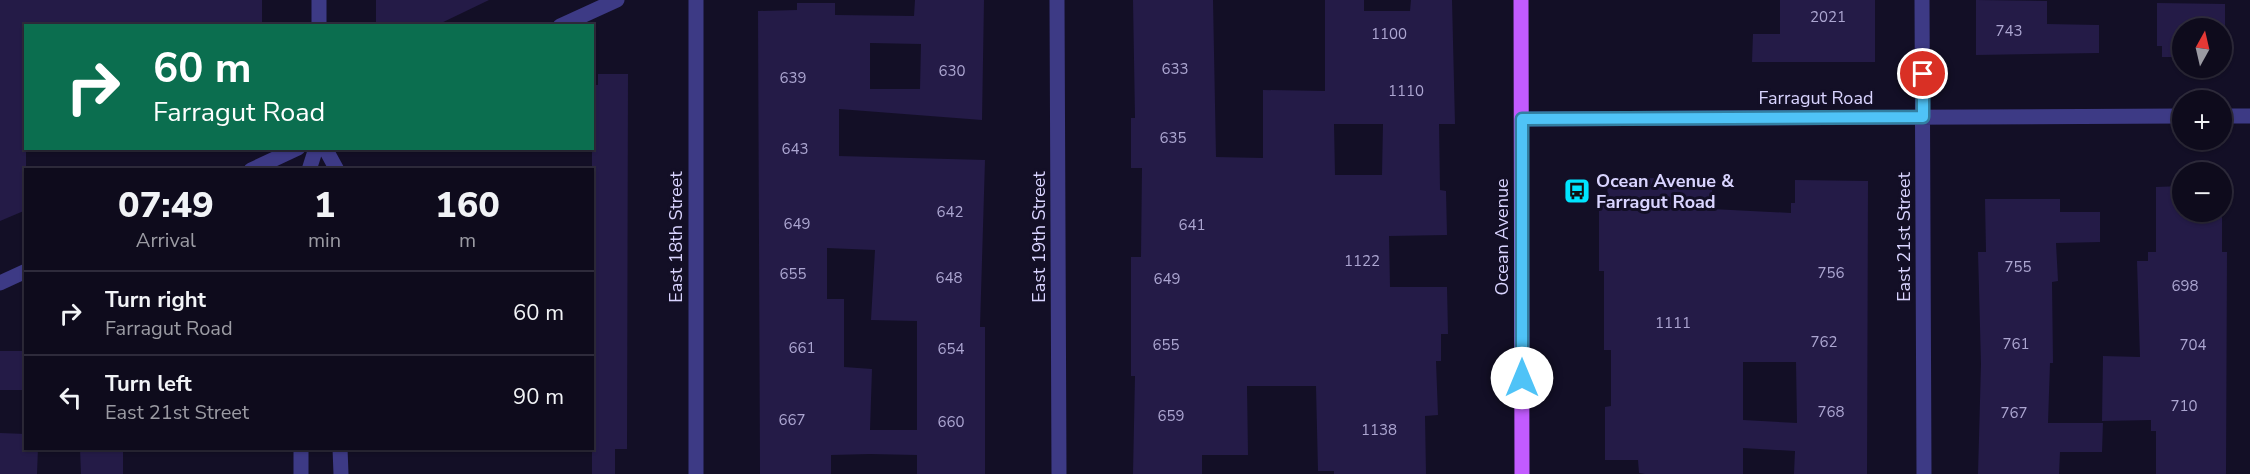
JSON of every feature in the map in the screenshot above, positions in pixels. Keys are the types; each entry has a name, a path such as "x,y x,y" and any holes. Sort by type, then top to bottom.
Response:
{"main road":[{"name":"Ocean Avenue","path":"1521,0 1522,474"}],"street":[{"path":"319,0 319,24"},
{"path":"564,24 616,0"},
{"name":"East 18th Street","path":"696,0 696,474"},
{"name":"East 19th Street","path":"1057,0 1059,474"},
{"name":"East 21st Street","path":"1922,0 1924,474"},
{"name":"Farragut Road","path":"1522,119 2172,116"},
{"path":"2232,116 2250,116"},
{"path":"255,168 294,150"},
{"path":"310,168 315,150"},
{"path":"326,150 336,168"},
{"path":"0,283 24,272"},
{"path":"301,450 301,474"},
{"path":"340,450 340,474"}],"building":[{"path":"0,0 262,0 262,24 24,24 26,168 24,168 24,211 0,221"},
{"path":"376,0 489,0 439,24 376,24"},
{"path":"915,0 984,0 982,120 839,109 839,156 985,160 980,327 985,327 985,474 917,474 917,455 870,454 831,455 831,474 760,474 758,11 797,10 797,3 835,3 835,15 914,16","holes":["870,43 921,44 920,89 870,89","827,248 875,250 871,320 917,321 917,430 870,430 872,369 844,367 844,299 827,299"]},
{"path":"1133,0 1213,0 1216,157 1263,158 1263,90 1325,91 1325,0 1364,0 1364,11 1410,11 1411,0 1452,0 1455,124 1439,124 1440,190 1446,191 1447,235 1389,236 1390,287 1447,287 1448,334 1441,334 1441,361 1436,361 1438,415 1425,416 1426,474 1334,474 1334,471 1318,471 1316,386 1247,386 1248,455 1202,455 1202,474 1133,474 1135,376 1131,376 1131,257 1141,257 1142,168 1131,168 1131,118 1135,118","holes":["1334,124 1383,124 1382,175 1335,175"]},
{"path":"1780,0 1875,0 1875,62 1752,62 1753,34 1780,34"},
{"path":"1976,0 2047,1 2047,24 2099,25 2099,53 1976,55"},
{"path":"2157,3 2225,4 2225,18 2172,18 2172,57 2162,57 2162,46 2157,46"},
{"path":"598,74 628,74 627,449 615,449 615,474 592,474 592,450 594,450 594,168 592,168 592,150 594,150 594,85 598,85"},
{"path":"1712,177 1712,209 1791,213 1791,203 1795,203 1795,180 1868,181 1867,474 1794,474 1795,451 1743,448 1743,474 1645,474 1639,473 1638,460 1605,460 1605,407 1611,406 1611,350 1604,350 1604,271 1599,271 1599,204 1608,205 1607,179","holes":["1743,362 1796,362 1797,423 1743,420"]},
{"path":"2172,186 2172,222 2222,222 2222,252 2227,252 2226,474 2156,474 2156,431 2151,431 2151,420 2102,421 2103,356 2140,357 2137,261 2148,261 2148,252 2156,252 2156,187"},
{"path":"1985,199 2060,199 2060,212 2100,212 2100,242 2056,243 2058,281 2052,282 2053,363 2050,363 2048,423 2103,423 2102,452 2060,452 2059,474 1978,474 1981,364 1978,252 1986,252"},
{"path":"0,351 24,351 24,390 0,390"},
{"path":"0,433 24,434 24,450 38,450 37,474 0,474"},
{"path":"80,450 123,450 123,474 81,474"}],"place":[{"name":"Ocean Avenue & Farragut Road","path":"1577,191"}],"route":[{"path":"1522,378 1522,119 1923,117 1923,74"}]}
